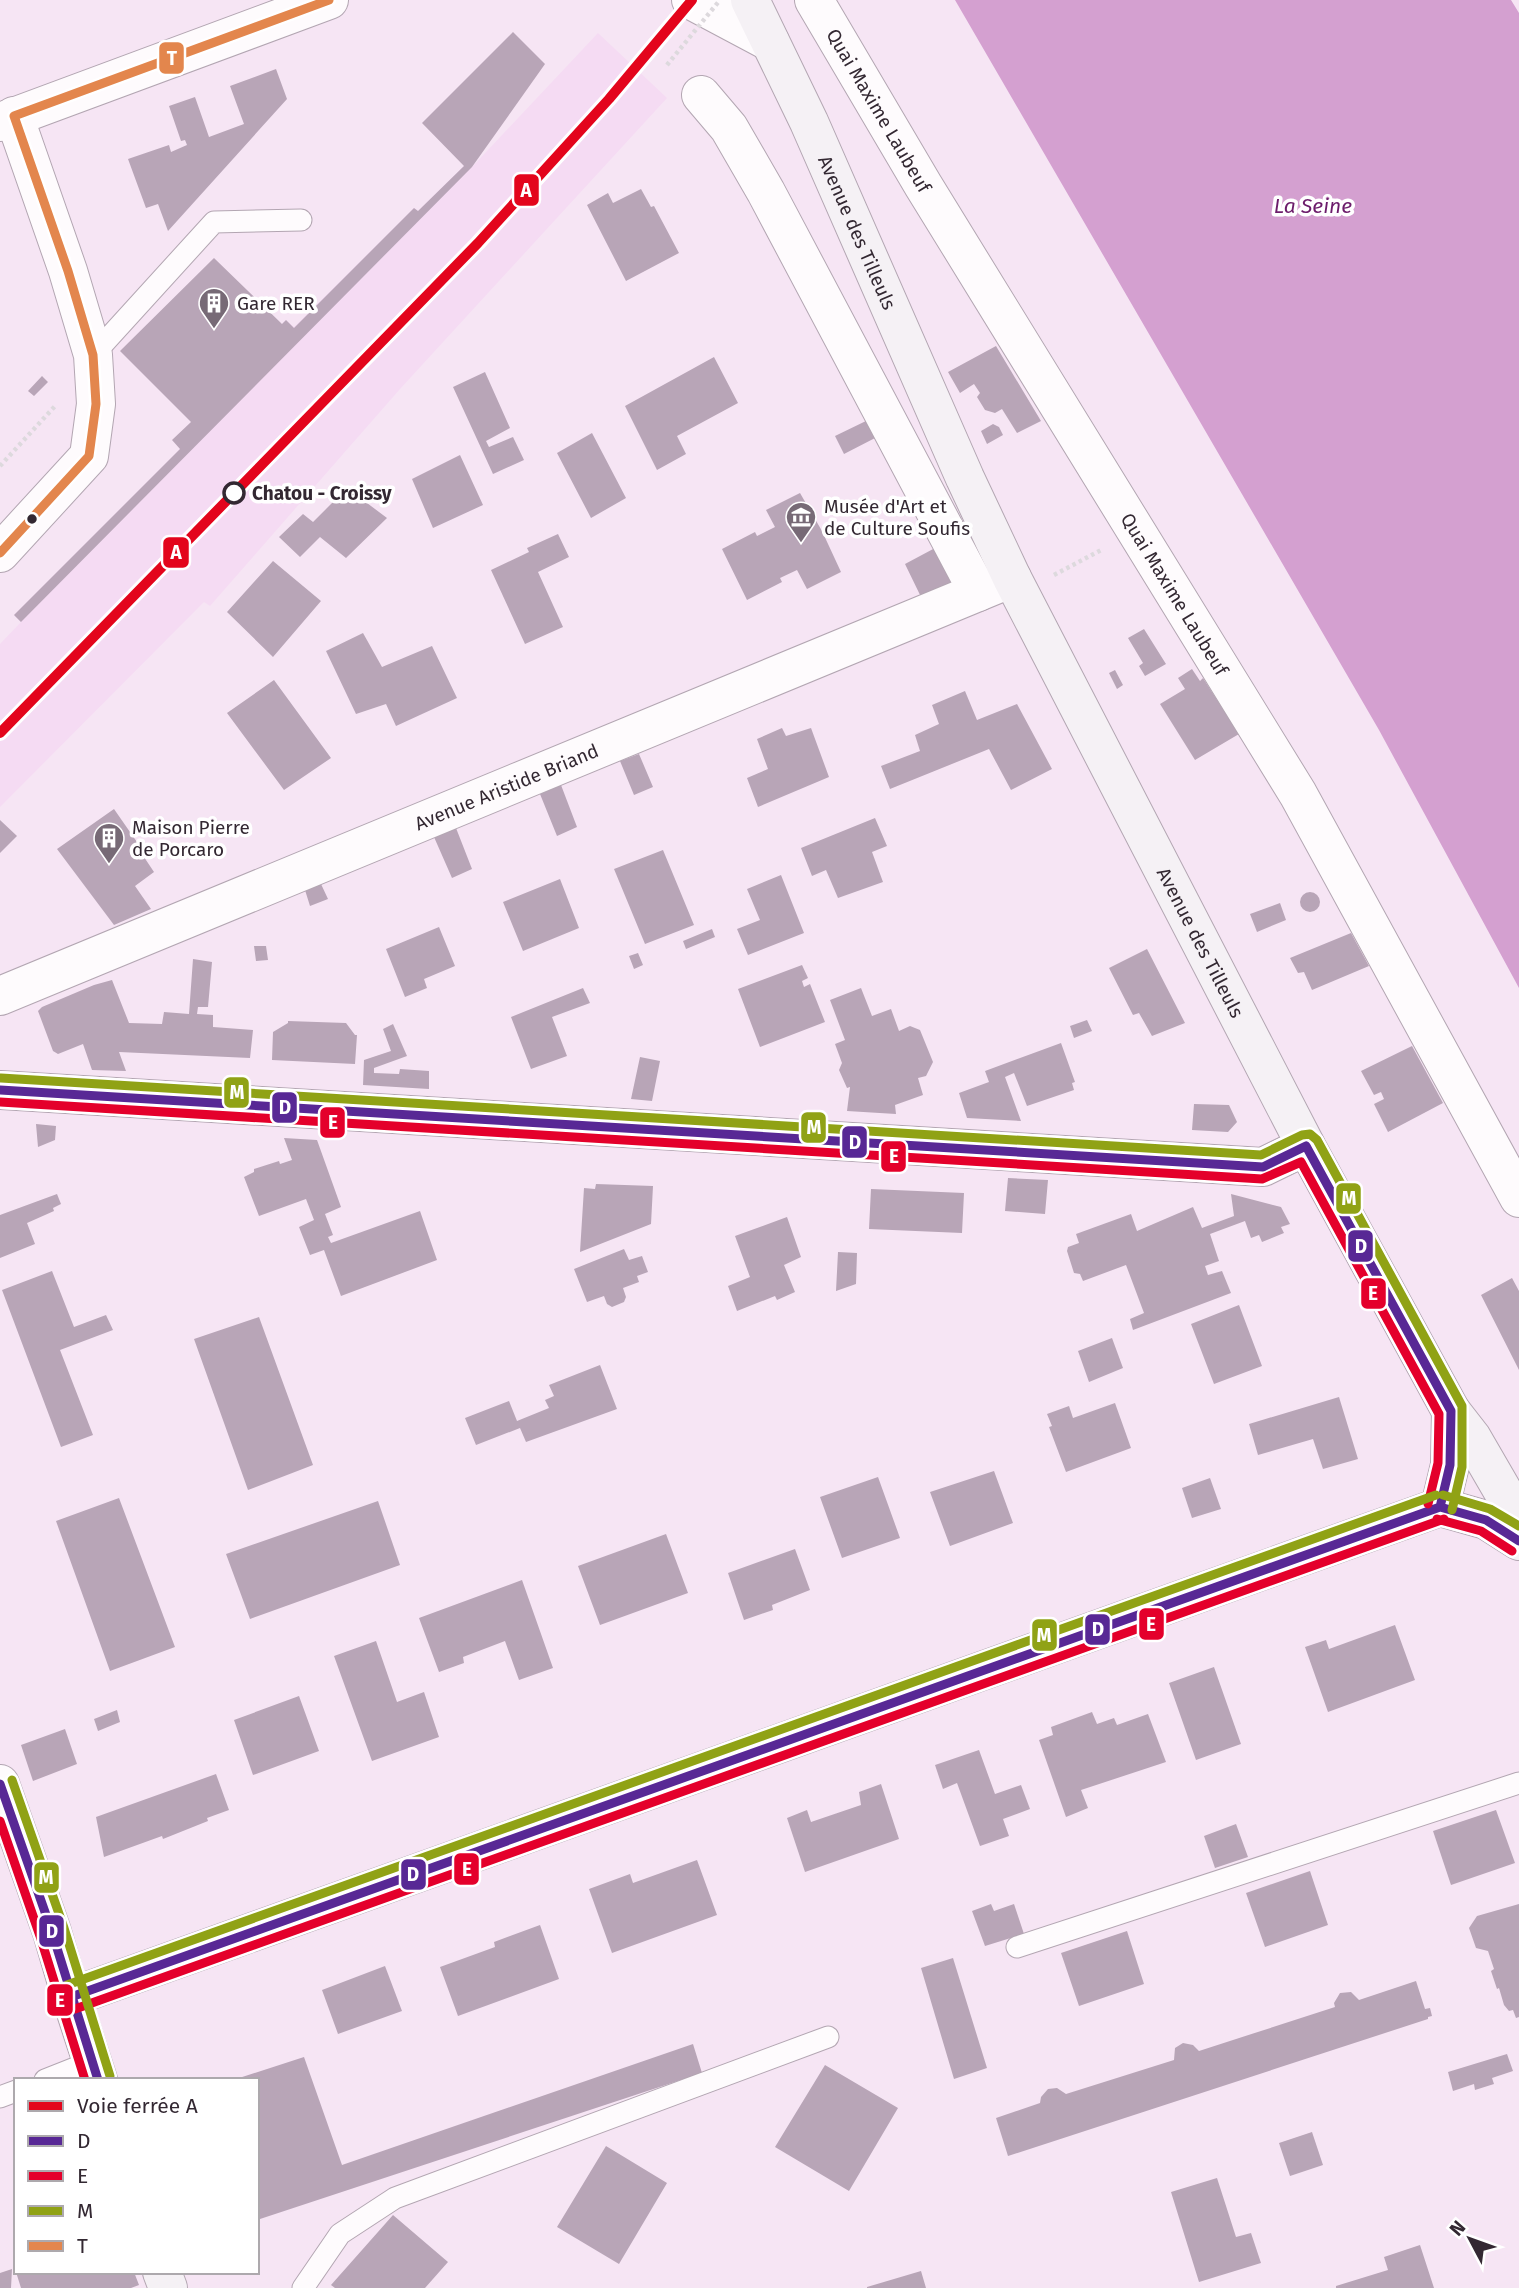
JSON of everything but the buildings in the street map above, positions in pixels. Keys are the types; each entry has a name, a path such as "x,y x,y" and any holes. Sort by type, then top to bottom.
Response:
{"main road":[{"name":"Avenue des Tilleuls","path":"750,0 814,135 960,467 1012,578 1306,1146 1451,1411 1472,1438 1519,1519"},
{"name":"Avenue des Tilleuls","path":"1440,1507 1450,1465 1451,1411"},
{"path":"95,2071 71,1997 1440,1507 1486,1520 1519,1541"}],"street":[{"path":"691,0 770,42"},
{"name":"Quai Maxime Laubeuf","path":"814,0 923,185 1298,794 1519,1198"},
{"path":"0,553 89,456 96,404 93,355 68,271 7,119 317,2"},
{"path":"701,95 729,128 766,192 978,592"},
{"path":"918,483 960,467"},
{"name":"Avenue Aristide Briand","path":"0,996 1012,578"},
{"path":"0,1090 1263,1167 1306,1146"},
{"path":"0,1784 71,1997"}],"lane":[{"path":"93,355 214,222 301,220"},
{"path":"1017,1947 1519,1783"},
{"path":"303,2288 340,2234 395,2198 828,2037"},
{"path":"56,2078 95,2071"}],"path":[{"path":"667,65 720,0"},
{"path":"0,466 55,407 93,355"},
{"path":"1054,575 1137,530"}],"shaded area":[{"path":"598,33 667,98 400,389 210,606 204,602 0,807 0,644 21,622 14,615 180,449 191,422 247,357 286,320 294,327 414,208 418,211 464,166 472,167"}],"water":[{"name":"La Seine","path":"955,0 1511,0 1519,13 1519,988 1379,730"}],"rail line":[{"name":"A","path":"0,733 478,243 609,99 692,0"}],"transit line":[{"name":"T","path":"14,116 329,0"},
{"name":"T","path":"0,553 89,456 96,404 93,355 68,271 14,116"},
{"name":"M","path":"1,1078 1261,1155 1302,1135 1310,1134 1317,1140 1462,1406 1462,1467 1452,1510"},
{"name":"D","path":"0,1090 1263,1167 1306,1146 1451,1411 1450,1465 1440,1507"},
{"name":"E","path":"0,1102 1262,1179 1301,1162 1439,1414 1438,1463 1428,1504"},
{"name":"M","path":"67,1985 1436,1495"},
{"name":"M","path":"1443,1495 1490,1509 1519,1526"},
{"name":"D","path":"1440,1507 1486,1520 1519,1541"},
{"name":"D","path":"71,1997 1440,1507"},
{"name":"E","path":"1437,1519 1481,1531 1512,1551"},
{"name":"E","path":"75,2009 1444,1519"},
{"name":"M","path":"12,1780 64,1928 110,2076"},
{"name":"D","path":"0,1784 52,1932 97,2078"},
{"name":"E","path":"0,1821 40,1936 84,2078"}],"place":[{"name":"Gare RER","path":"214,330"},
{"name":"Chatou - Croissy","path":"234,493"},
{"name":"Musée d'Art et de Culture Soufis","path":"801,544"},
{"name":"Maison Pierre de Porcaro","path":"109,865"}]}
